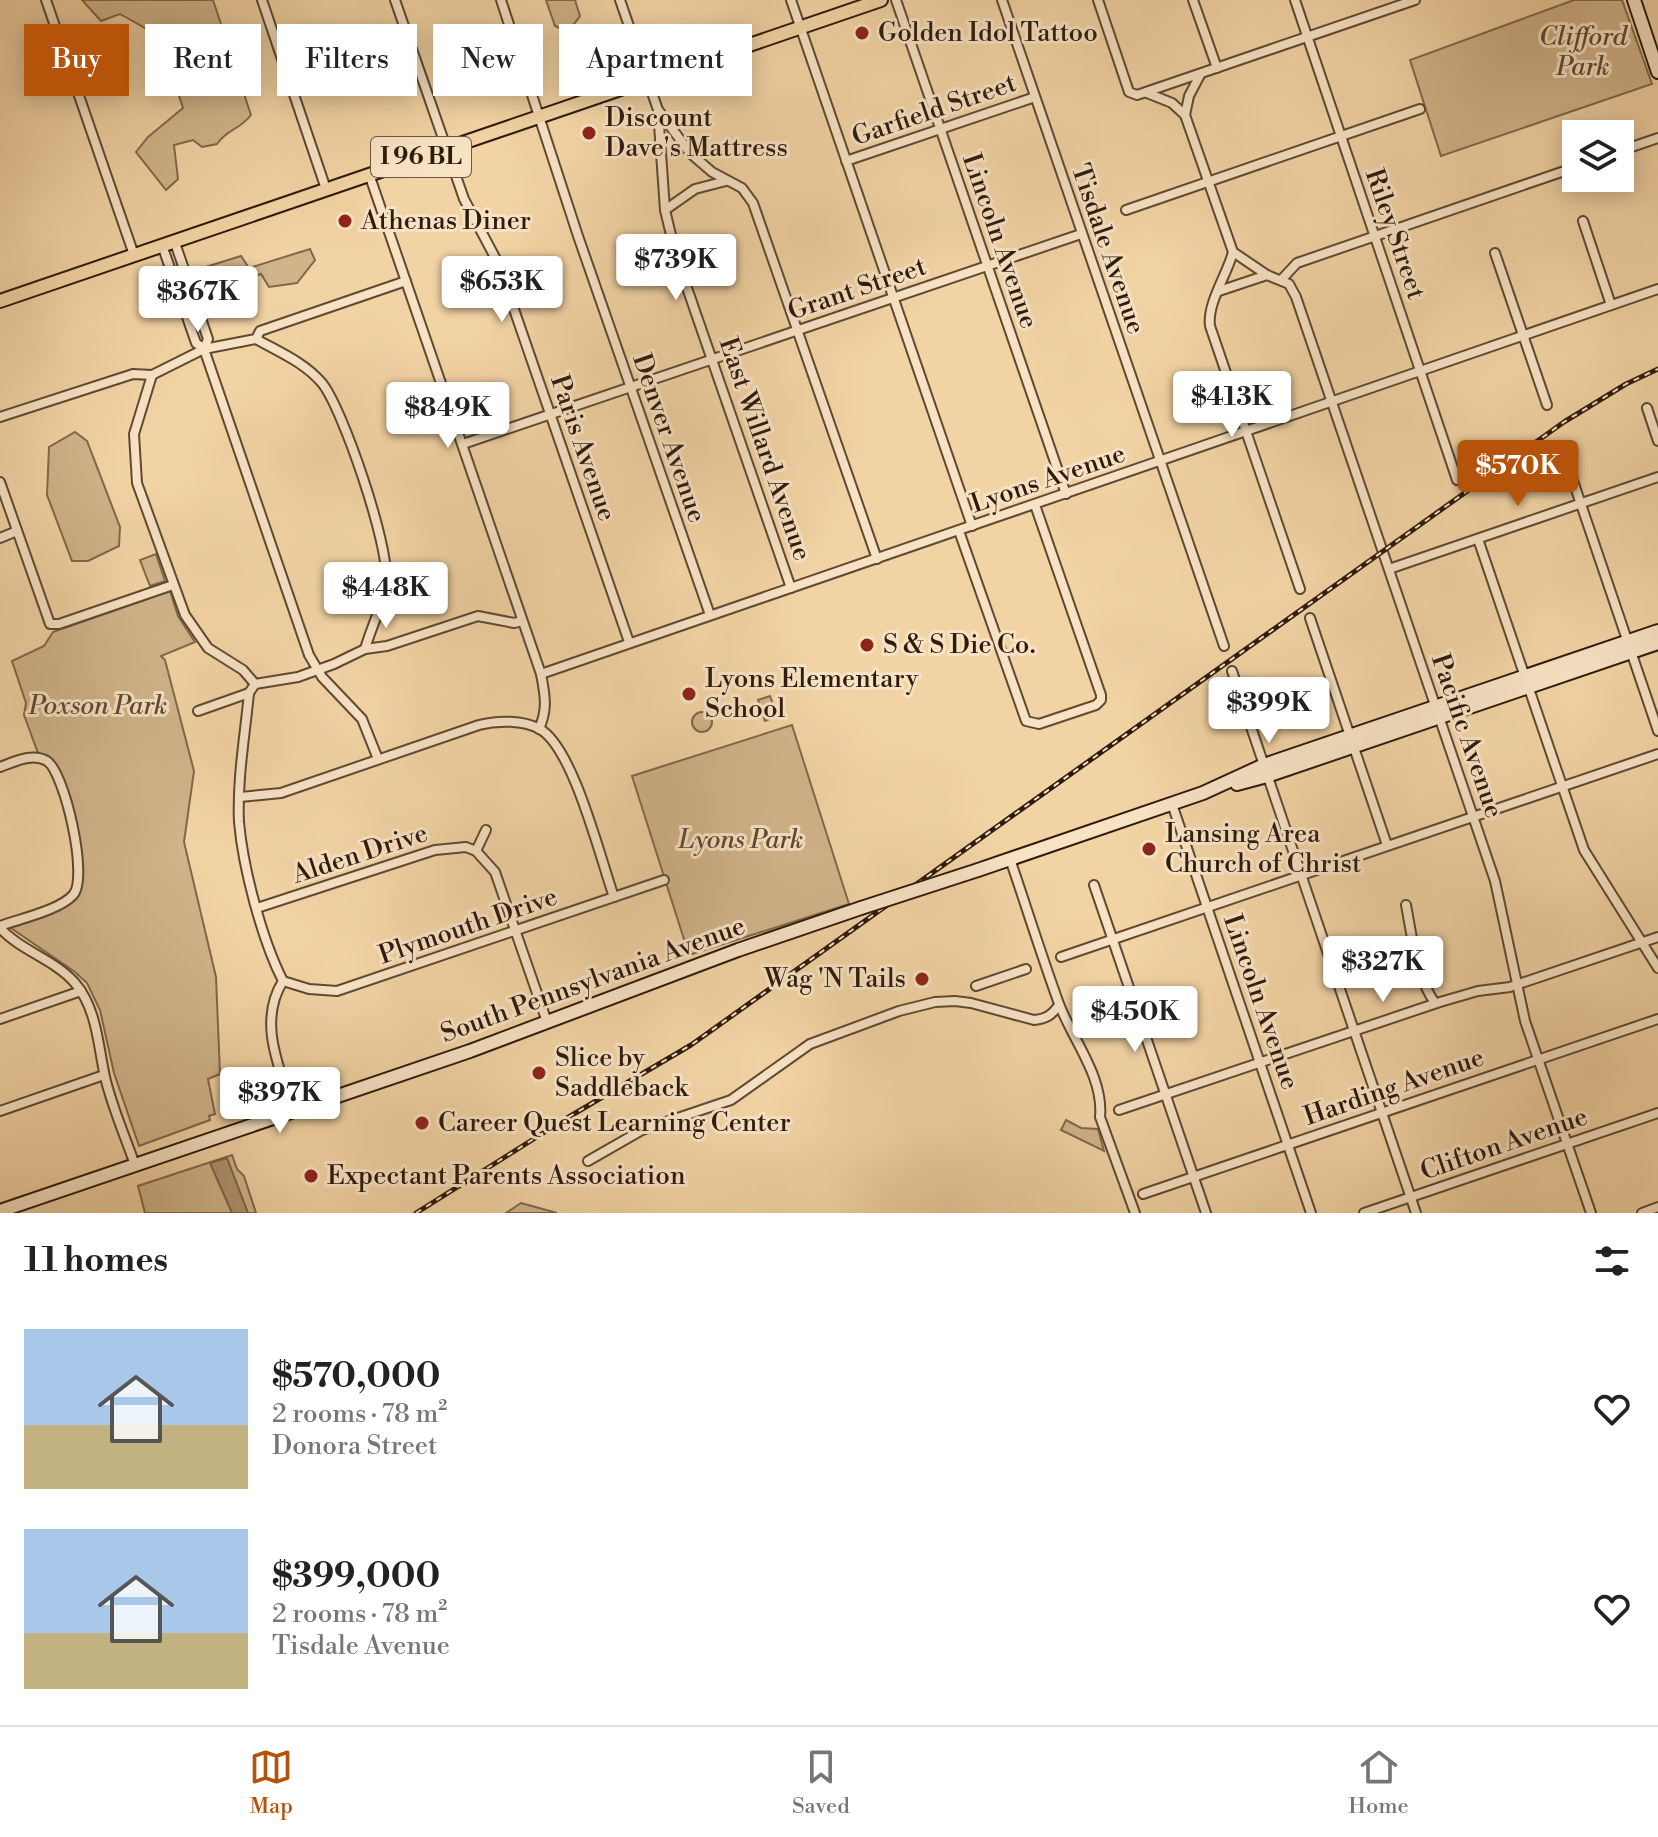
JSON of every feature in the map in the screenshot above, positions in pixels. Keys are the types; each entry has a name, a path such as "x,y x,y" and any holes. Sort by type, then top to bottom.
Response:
{"main road":[{"name":"I 96 BL","path":"752,44 881,0"},
{"path":"1634,0 1658,72"},
{"name":"I 96 BL","path":"0,301 598,96"},
{"name":"South Pennsylvania Avenue","path":"0,1211 547,1022 738,950 1629,647 1658,631"},
{"name":"South Pennsylvania Avenue","path":"1629,647 1658,643"}],"street":[{"path":"46,0 134,255"},
{"path":"262,0 326,189"},
{"name":"Paris Avenue","path":"395,0 468,208 498,263 629,642"},
{"name":"Denver Avenue","path":"501,0 578,236 710,615"},
{"name":"East Willard Avenue","path":"620,0 628,24"},
{"path":"791,0 972,526"},
{"name":"Lincoln Avenue","path":"896,0 1066,494"},
{"name":"Tisdale Avenue","path":"1002,0 1224,646"},
{"path":"1098,0 1131,95 1415,0"},
{"path":"1193,0 1217,68"},
{"name":"Riley Street","path":"1295,0 1457,480"},
{"path":"1185,115 1189,96 1200,74"},
{"path":"1146,92 1172,103 1185,115 1233,252 1267,275 1282,279 1297,263 1562,172"},
{"name":"East Willard Avenue","path":"653,96 658,110 665,210 676,256 791,588"},
{"name":"Garfield Street","path":"846,161 1035,97"},
{"path":"1126,210 1420,109"},
{"path":"658,110 690,153 726,181 742,188 753,203 877,559"},
{"path":"1634,146 1658,138"},
{"path":"369,174 541,674 546,703 545,717 539,729"},
{"path":"665,210 695,189 726,181"},
{"path":"1583,221 1611,305"},
{"name":"Grant Street","path":"463,444 1081,234"},
{"path":"168,243 208,339 204,349 304,640 317,670 362,719 378,759"},
{"path":"1233,252 1210,309 1210,326 1300,589"},
{"path":"1495,253 1547,405"},
{"path":"1219,291 1267,275"},
{"name":"Pacific Avenue","path":"1282,279 1289,284 1296,297 1473,816 1499,895 1517,985 1538,1059 1591,1213"},
{"path":"256,339 260,331 406,281"},
{"name":"Lyons Avenue","path":"541,674 1658,289"},
{"path":"0,417 133,374 152,375 204,349 256,339 293,358 323,384 339,412 382,540 387,564 385,591 365,649"},
{"path":"152,375 134,434 137,483 185,615 208,648 243,670 255,684"},
{"path":"1647,408 1658,441"},
{"path":"1569,469 1658,731"},
{"path":"1389,569 1658,477"},
{"path":"0,482 50,624 59,624 173,585"},
{"path":"959,531 1026,721 1032,724 1096,705 1101,700 1035,505"},
{"path":"0,538 17,531"},
{"path":"1478,539 1589,861 1658,968"},
{"path":"293,1111 271,1036 273,1004 283,981 267,945 239,822 249,693 255,684 298,677 365,649 387,646 478,616 514,623 522,621"},
{"path":"1310,618 1387,845"},
{"path":"1232,671 1416,1213"},
{"path":"198,711 249,693"},
{"path":"240,797 281,793 489,722 512,722 539,729 559,749 573,775 614,897"},
{"path":"1061,957 1658,754"},
{"path":"0,767 36,757 48,761 60,783 80,867 78,888 74,895 56,905 0,927 9,938 62,971 81,991 94,1023 104,1075 135,1165"},
{"name":"Lincoln Avenue","path":"1172,804 1311,1213"},
{"path":"486,830 476,851 495,872 547,1022"},
{"name":"Alden Drive","path":"257,908 435,850 457,846 476,851"},
{"path":"1010,859 1059,1005 1093,1080 1101,1103 1100,1117 1135,1213"},
{"name":"Plymouth Drive","path":"283,981 309,989 337,991 664,880"},
{"path":"1094,885 1206,1213"},
{"path":"1406,905 1419,964 1435,1003"},
{"path":"1119,1110 1435,1003 1478,991 1517,985 1658,937"},
{"path":"976,986 1026,969"},
{"path":"0,1019 81,991"},
{"path":"588,1161 642,1130 731,1100 810,1044 887,1015 935,1002 955,1001 1034,1020 1053,1013 1059,1005"},
{"name":"Harding Avenue","path":"1143,1194 1658,1019"},
{"path":"0,1111 104,1075"},
{"name":"Clifton Avenue","path":"1364,1213 1658,1113"},
{"path":"1642,1213 1658,1207"}],"green space":[{"path":"82,0 213,0 221,24 145,24 145,28 120,14 101,21"},
{"path":"546,0 575,0 580,16 574,24 555,26"},
{"name":"Clifford Park","path":"1574,0 1622,0 1652,84 1441,156 1410,60"},
{"path":"179,96 245,96 251,115 217,144 202,147 193,140 174,145 178,179 166,190 136,152 148,137 183,108"},
{"path":"310,249 315,260 297,283 269,287 261,274 255,276 256,283 202,303 195,281 196,270 241,256 249,268"},
{"path":"75,432 87,441 120,527 119,546 88,561 72,561 47,495 49,447"},
{"path":"156,554 165,581 150,586 140,560"},
{"name":"Poxson Park","path":"170,591 178,616 195,642 161,656 165,660 194,771 184,842 216,977 220,1074 208,1079 215,1114 209,1116 210,1120 139,1146 114,1073 100,1010 87,983 8,926 72,900 82,884 76,838 53,763 38,753 24,715 26,703 12,661 44,646 53,632"},
{"path":"770,696 777,716 765,721 758,700"},
{"path":"702,712 709,715 712,722 709,729 702,732 695,729 692,722 695,715"},
{"name":"Lyons Park","path":"792,725 849,904 689,955 632,776"},
{"path":"1066,1120 1081,1128 1098,1129 1104,1151 1061,1130"},
{"path":"232,1155 237,1169 244,1176 256,1213 145,1213 138,1186"},
{"path":"521,1203 557,1213 506,1213"}],"shaded area":[{"path":"227,1158 248,1213 232,1213 210,1163"}],"railway":[{"path":"416,1213 691,1045 1564,422 1626,384 1658,369"}],"place":[{"name":"Golden Idol Tattoo","path":"862,33"},
{"name":"Discount Dave's Mattress","path":"589,133"},
{"name":"Athenas Diner","path":"345,221"},
{"name":"S & S Die Co.","path":"867,645"},
{"name":"Lyons Elementary School","path":"689,694"},
{"name":"Lansing Area Church of Christ","path":"1149,849"},
{"name":"Wag 'N Tails","path":"922,979"},
{"name":"Slice by Saddleback","path":"539,1073"},
{"name":"Career Quest Learning Center","path":"422,1123"},
{"name":"Expectant Parents Association","path":"311,1176"}]}
